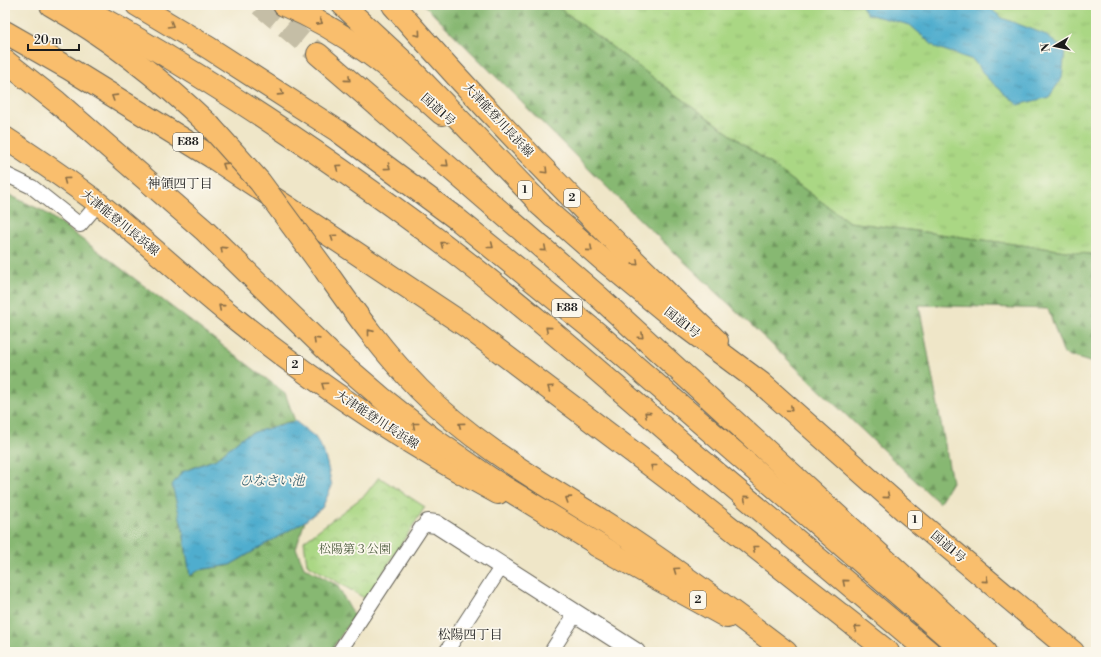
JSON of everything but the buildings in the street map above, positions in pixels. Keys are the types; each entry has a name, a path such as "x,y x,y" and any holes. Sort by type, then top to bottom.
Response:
{"main road":[{"path":"50,5 75,20 147,70 210,126 260,182 364,324 394,362 419,389 447,415 490,447 676,570 786,652"},
{"name":"E88","path":"78,5 138,38 254,110 318,153 440,242 583,358 769,518 929,652"},
{"name":"E88","path":"137,5 223,56 338,131 457,219 597,332 965,652"},
{"name":"国道1号","path":"284,5 333,29 397,75 429,102 553,217 671,316 761,383 905,511 1073,652"},
{"path":"343,5 404,62 553,217"},
{"name":"大津能登川長浜線","path":"393,5 434,52 611,239 761,383"},
{"name":"E88","path":"5,32 68,68 212,157 466,326 675,484 888,652"},
{"name":"E88","path":"318,54 593,292 986,652"},
{"path":"5,61 57,102 204,230 332,355 388,403 432,438 491,479 612,553"},
{"name":"大津能登川長浜線","path":"5,138 52,169 98,204 237,320 289,361 342,398 461,473 699,601 782,652"}],"street":[{"path":"5,174 32,187 80,225 98,204"},
{"path":"339,652 421,528 428,523 436,524 636,652"},
{"path":"446,652 502,566"},
{"path":"551,652 576,613"}],"green space":[{"path":"424,5 555,5 849,222 1096,255 1096,364 1064,354 1048,309 919,305 952,482 939,503 635,215"},
{"path":"555,5 1096,5 1096,255 849,222"},
{"path":"5,193 43,211 285,393 295,421 284,423 241,438 216,459 182,472 183,530 190,576 199,570 230,565 305,521 296,548 304,567 337,585 354,616 330,652 5,652"},
{"name":"松陽第３公園","path":"379,477 425,507 366,599 307,564 304,541 365,495"}],"water":[{"path":"861,5 986,5 1002,18 1044,34 1065,50 1062,78 1049,97 1018,105 987,78 973,60 935,47 910,25 867,14"},
{"name":"ひなさい池","path":"295,421 315,437 323,450 332,486 322,508 305,521 230,565 199,570 190,576 183,530 172,485 182,472 216,459 241,438 251,433"}],"tunnel":[{"path":"260,5 318,54"}],"district":[{"name":"神領四丁目","path":"180,184"},
{"name":"松陽四丁目","path":"470,635"}]}
